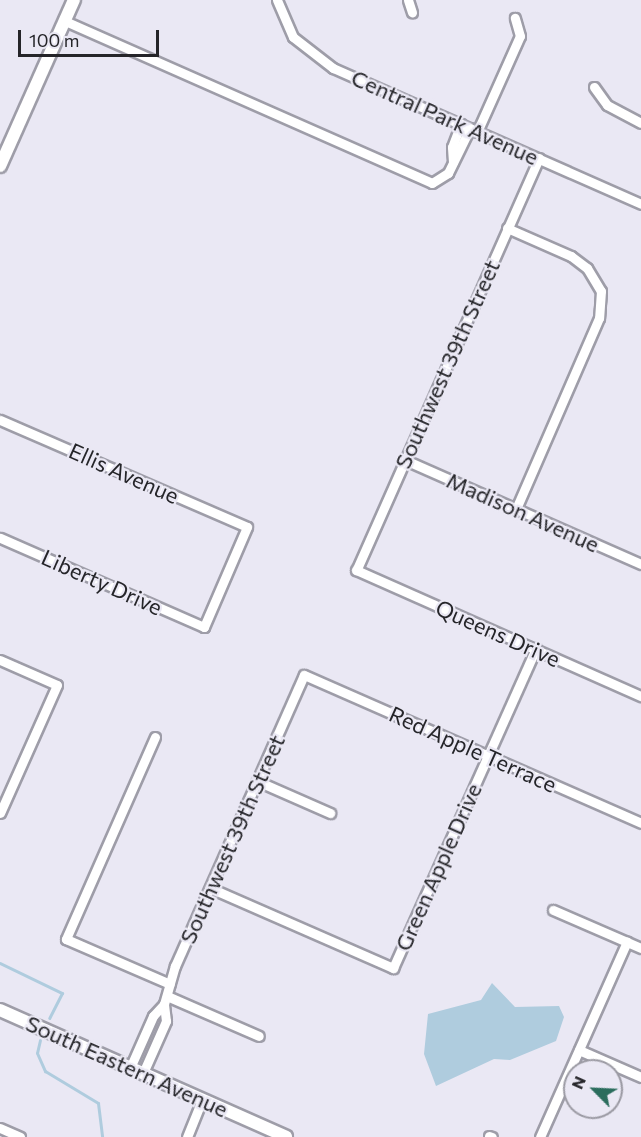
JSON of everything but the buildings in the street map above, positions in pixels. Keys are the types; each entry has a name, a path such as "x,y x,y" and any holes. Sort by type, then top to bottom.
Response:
{"street":[{"path":"0,166 74,0"},
{"name":"Central Park Avenue","path":"278,0 292,37 310,55 641,204"},
{"path":"408,0 412,12"},
{"path":"65,21 432,183 441,181 474,130 520,36 515,18"},
{"path":"594,87 607,105 641,123"},
{"path":"453,162 452,147 461,124"},
{"name":"Southwest 39th Street","path":"356,570 538,159"},
{"path":"507,228 571,256 587,268 601,291 599,318 516,509"},
{"name":"Ellis Avenue","path":"0,420 247,527 204,627"},
{"name":"Madison Avenue","path":"405,460 641,564"},
{"name":"Liberty Drive","path":"0,538 204,627"},
{"name":"Queens Drive","path":"356,570 641,696"},
{"name":"Green Apple Drive","path":"210,888 393,968 536,649"},
{"path":"0,660 57,685 0,813"},
{"name":"Southwest 39th Street","path":"130,1068 153,1016 165,1000 210,888 304,675"},
{"name":"Red Apple Terrace","path":"304,675 641,823"},
{"path":"155,738 66,939 170,984"},
{"path":"257,781 330,813"},
{"path":"553,910 641,948"},
{"path":"540,1137 627,942"},
{"path":"165,1000 259,1036"},
{"name":"Southwest 39th Street","path":"143,1073 166,1021 165,1000"},
{"name":"South Eastern Avenue","path":"0,1010 286,1137"},
{"path":"579,1050 641,1077"},
{"path":"187,1137 202,1100"},
{"path":"0,1128 20,1137"}],"water":[{"path":"492,983 515,1007 559,1006 564,1017 556,1041 510,1060 494,1059 436,1086 424,1054 428,1014 481,1000"}],"waterway":[{"path":"0,963 62,993 49,1018"},
{"path":"40,1040 37,1053 45,1071 98,1103 102,1137"}]}
